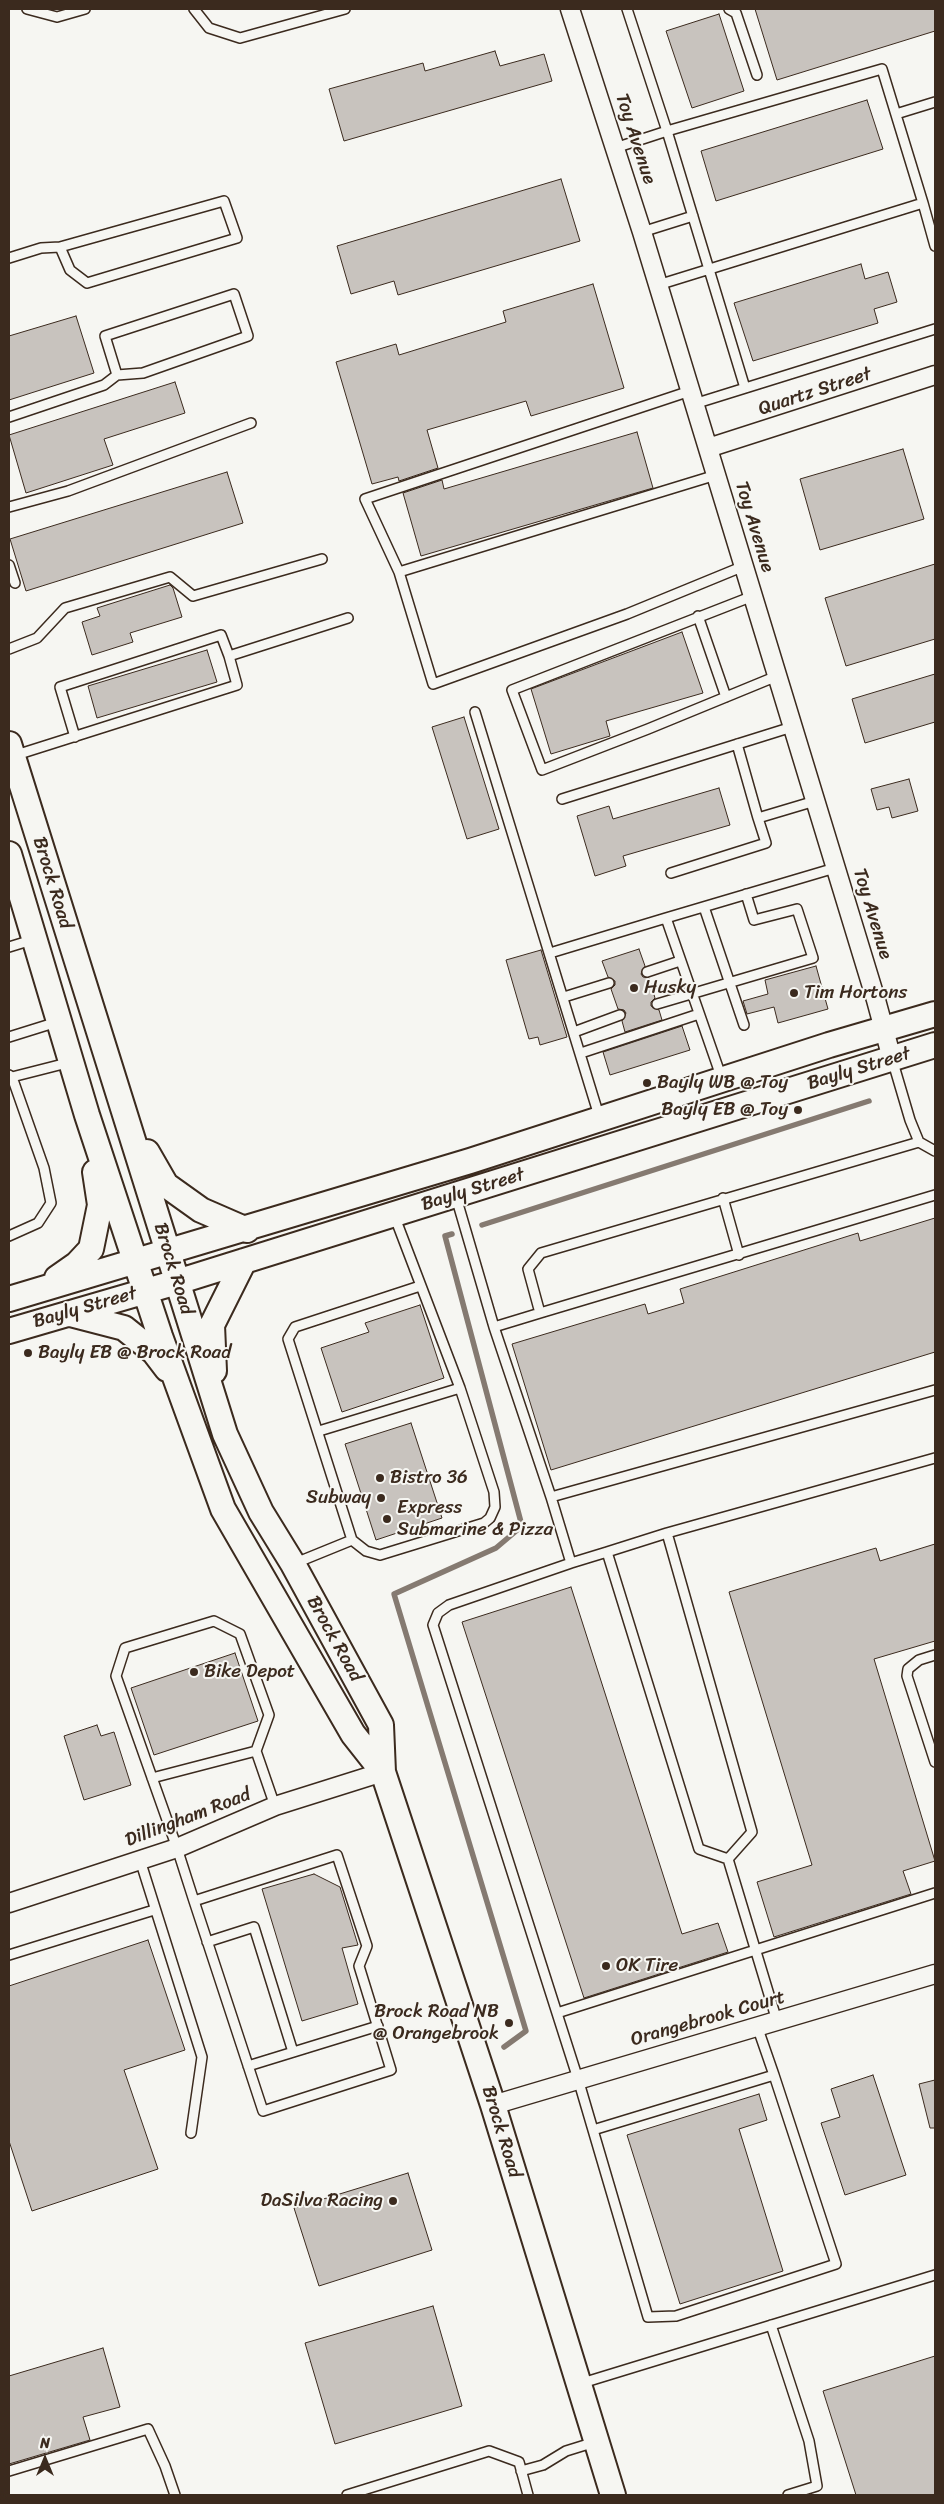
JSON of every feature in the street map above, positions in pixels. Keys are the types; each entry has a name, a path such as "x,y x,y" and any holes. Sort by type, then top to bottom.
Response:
{"main road":[{"name":"Brock Road","path":"11,750 123,1112 226,1434 261,1512 293,1564 381,1725 383,1772 493,2104 613,2495"},
{"name":"Brock Road","path":"9,854 21,906 36,939 87,1115 176,1383 223,1509 352,1734 383,1772"},
{"name":"Bayly Street","path":"9,1299 247,1230 884,1028 935,1014"},
{"name":"Bayly Street","path":"9,1331 177,1282 394,1215 935,1045"},
{"path":"123,1112 166,1185 202,1210 247,1230"},
{"path":"42,1288 77,1264 92,1249 100,1205 87,1115"},
{"path":"226,1434 212,1357 212,1325 244,1261"},
{"path":"68,1313 124,1328 154,1352 176,1383"}],"street":[{"name":"Toy Avenue","path":"570,9 642,232 892,1058"},
{"name":"Quartz Street","path":"708,448 935,376"},
{"name":"Dillingham Road","path":"9,1903 177,1848 275,1806 383,1772"},
{"name":"Orangebrook Court","path":"493,2104 935,1974"}],"lane":[{"path":"27,9 57,17 85,9"},
{"path":"194,9 209,28 240,38 345,9"},
{"path":"627,9 710,269 745,388"},
{"path":"729,9 736,13 757,75"},
{"path":"615,148 667,131 882,69 935,246"},
{"path":"896,114 935,102"},
{"path":"9,258 41,248 60,247 224,200 237,238 87,283 70,270 60,247"},
{"path":"658,286 923,203"},
{"path":"642,232 693,216"},
{"path":"9,417 104,385 117,375 143,373 248,336 234,294 105,336 117,375"},
{"path":"744,566 627,614 433,684 400,572 365,499 692,397 745,388 935,329"},
{"path":"9,507 68,491 251,423"},
{"path":"400,572 716,475"},
{"path":"9,648 37,638 65,608 170,577 193,596 322,559"},
{"path":"9,565 15,583"},
{"path":"752,596 512,690 542,770 777,676"},
{"path":"698,616 726,697"},
{"path":"229,656 348,618"},
{"path":"11,750 75,737 238,685 221,635 60,687 75,737"},
{"path":"476,712 600,1119"},
{"path":"562,799 792,727"},
{"path":"671,873 766,843 738,744"},
{"path":"758,818 815,801"},
{"path":"550,952 835,868"},
{"path":"657,1004 692,992 813,958 797,908 754,920 746,894"},
{"path":"704,907 744,1025"},
{"path":"666,918 722,1079"},
{"path":"9,947 36,939"},
{"path":"647,972 680,960"},
{"path":"564,997 610,983"},
{"path":"581,1053 699,1014"},
{"path":"574,1032 620,1016"},
{"path":"9,1037 60,1021"},
{"path":"892,1058 910,1120 919,1142 935,1151"},
{"path":"9,1236 38,1223 50,1203 44,1168 10,1076 72,1062"},
{"path":"540,1313 528,1269 541,1253 919,1142"},
{"path":"455,1195 494,1327 551,1497 571,1564"},
{"path":"494,1327 935,1195"},
{"path":"723,1198 739,1254"},
{"path":"394,1215 460,1388 494,1492 495,1507 490,1518 484,1523 380,1554 366,1551 352,1540 319,1431 288,1339 294,1327 420,1286"},
{"path":"319,1431 460,1388"},
{"path":"551,1497 935,1390"},
{"path":"757,2026 836,2264 676,2316 648,2317 578,2079 433,1625 438,1613 449,1605 607,1552 935,1458"},
{"path":"667,1534 752,1832 728,1859"},
{"path":"293,1564 352,1540"},
{"path":"607,1552 699,1850 728,1859"},
{"path":"194,1900 337,1855 367,1946 359,1966 391,2070 263,2111 248,2066 177,1848 116,1676 125,1648 214,1621 240,1634 269,1715 256,1750 275,1806"},
{"path":"935,1655 919,1660 908,1670 907,1676 935,1762"},
{"path":"152,1778 256,1750"},
{"path":"728,1859 776,2021"},
{"path":"140,1860 154,1910 202,2057 191,2133"},
{"path":"557,2013 935,1893"},
{"path":"9,1954 154,1910"},
{"path":"208,1942 254,1927 293,2052"},
{"path":"248,2066 378,2026"},
{"path":"593,2130 774,2076"},
{"path":"579,2384 935,2274"},
{"path":"772,2325 809,2441 818,2491 788,2495"},
{"path":"9,2471 148,2430 165,2466 174,2495"},
{"path":"522,2471 554,2460 566,2451 596,2441"},
{"path":"347,2495 489,2450 519,2462 528,2495"}],"building":[{"path":"755,9 935,9 935,31 777,80"},
{"path":"719,14 744,91 692,108 666,31"},
{"path":"495,51 500,66 544,54 552,81 344,141 329,89 423,63 425,71"},
{"path":"867,100 883,149 716,201 701,151"},
{"path":"561,179 580,241 398,295 394,281 351,294 337,246"},
{"path":"861,264 865,279 888,272 897,302 874,309 878,323 753,361 734,303"},
{"path":"593,284 624,388 531,416 526,401 427,430 438,468 399,481 398,477 372,484 336,362 396,344 399,355 506,322 503,311"},
{"path":"76,316 94,373 9,400 9,336"},
{"path":"175,382 185,413 104,439 113,465 26,493 9,435"},
{"path":"637,432 653,488 421,556 403,493 442,480 444,489"},
{"path":"903,449 924,519 820,550 800,479"},
{"path":"227,472 243,523 26,591 10,539"},
{"path":"935,564 935,639 846,666 825,598"},
{"path":"170,585 173,588 182,617 130,633 133,642 92,655 82,622 100,616 97,608"},
{"path":"682,632 703,693 606,721 610,736 551,754 531,689"},
{"path":"207,650 217,682 97,718 88,686"},
{"path":"935,674 935,722 865,743 852,699"},
{"path":"464,717 499,829 467,839 432,727"},
{"path":"909,779 918,811 892,818 889,807 877,810 871,789"},
{"path":"719,788 730,825 623,856 626,866 595,876 577,816 609,806 613,819"},
{"path":"639,949 645,966 641,974 643,977 649,978 655,998 651,1002 651,1006 659,1010 662,1020 625,1032 622,1021 626,1013 624,1010 618,1009 611,989 615,985 615,981 608,977 602,961"},
{"path":"541,950 567,1037 540,1045 538,1037 529,1039 506,960"},
{"path":"816,966 828,1009 778,1023 774,1007 747,1014 743,1001 768,994 765,980"},
{"path":"682,1026 690,1050 610,1075 603,1052"},
{"path":"935,1218 935,1352 551,1470 512,1344 645,1304 648,1314 684,1303 680,1289 858,1233 860,1241"},
{"path":"420,1305 444,1378 342,1412 321,1348 369,1332 365,1323"},
{"path":"411,1423 442,1518 376,1540 345,1444"},
{"path":"935,1544 935,1641 874,1659 935,1861 903,1871 911,1894 774,1937 757,1882 812,1865 729,1592 876,1548 880,1561"},
{"path":"571,1587 682,1934 718,1923 728,1952 584,1998 462,1622"},
{"path":"235,1653 258,1721 154,1755 131,1688"},
{"path":"97,1725 101,1736 114,1732 131,1785 84,1800 64,1736"},
{"path":"314,1874 340,1887 358,1945 342,1948 358,2004 302,2021 262,1889"},
{"path":"148,1940 185,2050 124,2070 158,2169 32,2211 9,2141 9,1986"},
{"path":"873,2075 906,2175 845,2195 821,2123 840,2117 831,2089"},
{"path":"935,2080 935,2128 930,2128 919,2084"},
{"path":"759,2094 767,2120 739,2129 783,2271 680,2304 627,2135"},
{"path":"408,2173 432,2250 319,2286 294,2208"},
{"path":"433,2306 462,2406 335,2444 305,2343"},
{"path":"103,2348 120,2407 83,2417 90,2440 9,2464 9,2376"},
{"path":"935,2356 935,2495 856,2495 823,2391"}],"waterway":[{"path":"482,1225 869,1101"},
{"path":"452,1234 445,1236 522,1526 496,1548 394,1594 526,2031 504,2047"}],"place":[{"name":"Husky","path":"634,988"},
{"name":"Tim Hortons","path":"794,993"},
{"name":"Bayly WB @ Toy","path":"647,1083"},
{"name":"Bayly EB @ Toy","path":"798,1110"},
{"name":"Bayly EB @ Brock Road","path":"28,1353"},
{"name":"Bistro 36","path":"380,1478"},
{"name":"Subway","path":"381,1498"},
{"name":"Express Submarine & Pizza","path":"387,1519"},
{"name":"Bike Depot","path":"194,1672"},
{"name":"OK Tire","path":"606,1966"},
{"name":"Brock Road NB @ Orangebrook","path":"509,2023"},
{"name":"DaSilva Racing","path":"393,2201"}]}
